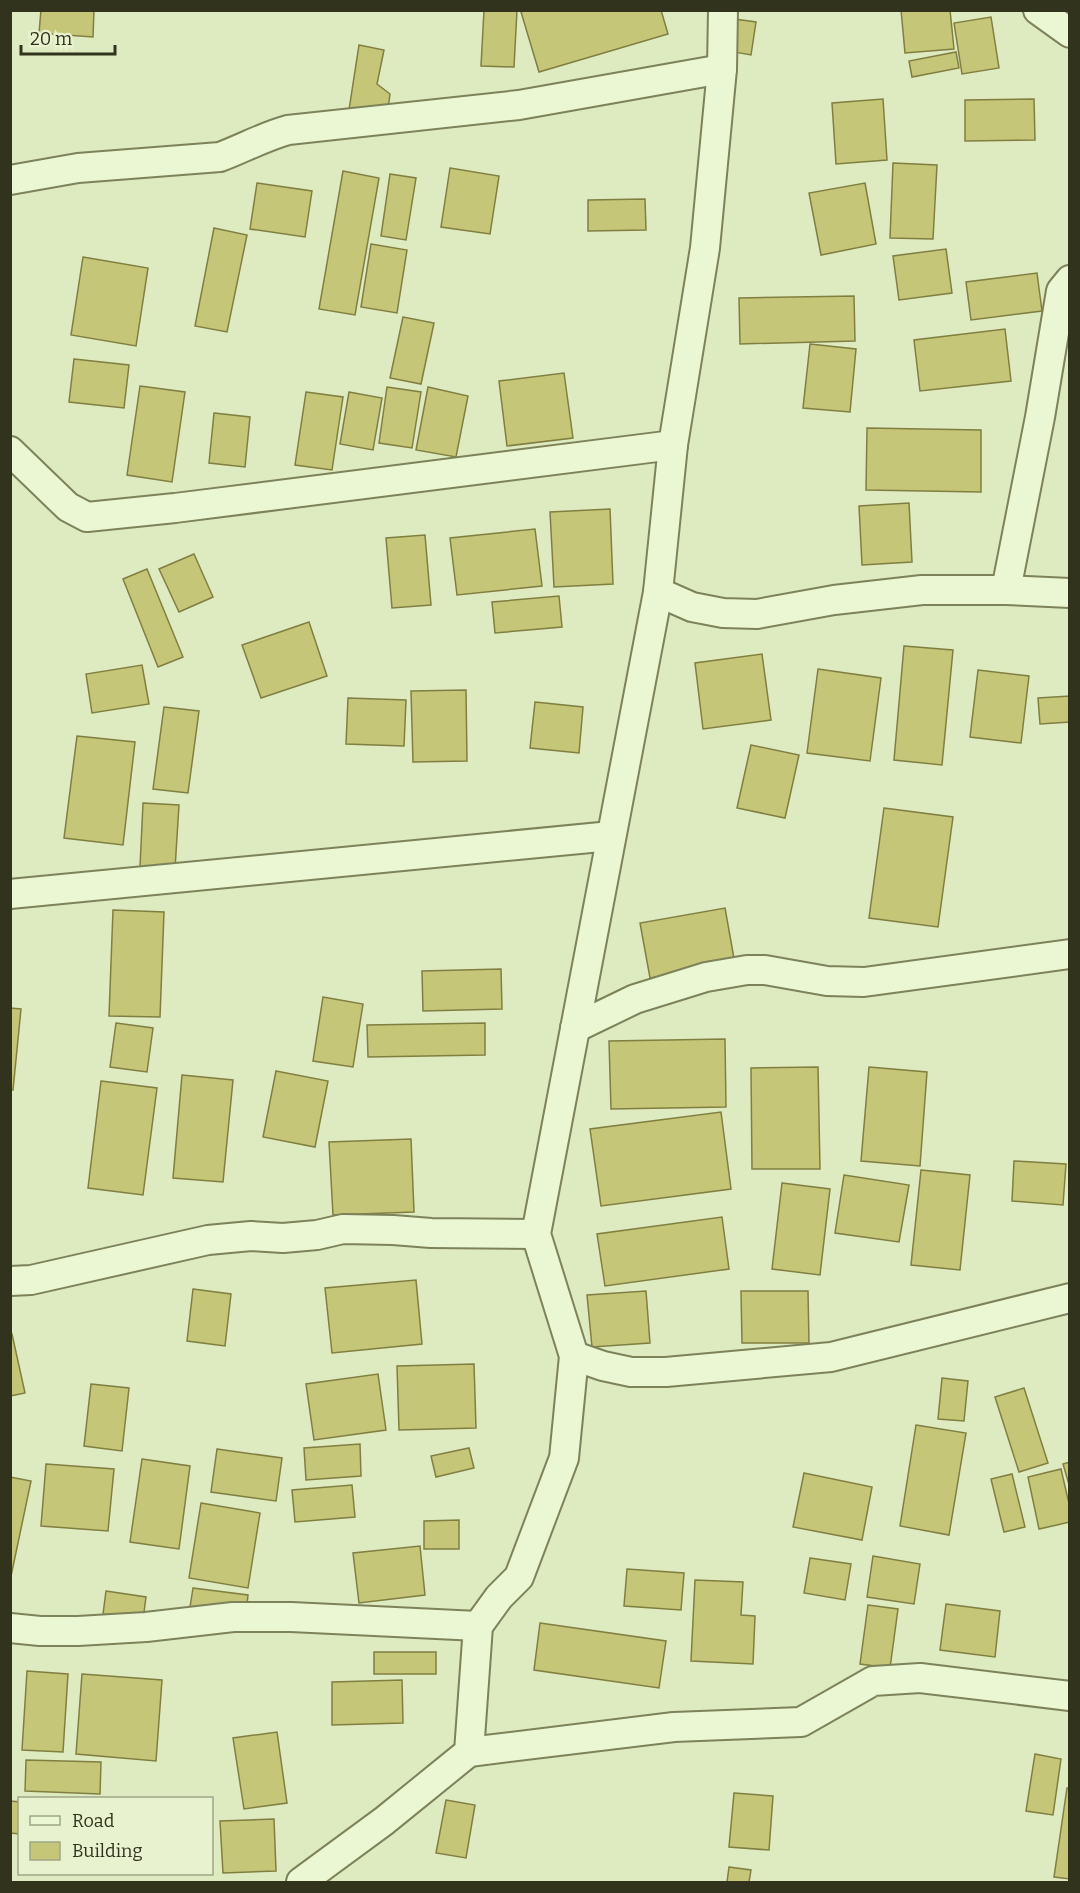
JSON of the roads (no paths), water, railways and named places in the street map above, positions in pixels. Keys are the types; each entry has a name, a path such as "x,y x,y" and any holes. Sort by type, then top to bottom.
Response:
{"street":[{"path":"469,1752 478,1626 498,1597 519,1577 564,1458 574,1356 536,1234 658,592 673,445 705,248 722,69 723,10"},
{"path":"1038,10 1070,33"},
{"path":"10,180 78,168 220,157 242,149 262,137 288,130 519,105 722,69"},
{"path":"1006,590 1040,417 1061,291 1070,280"},
{"path":"10,451 68,507 87,517 119,515 673,445"},
{"path":"658,592 692,606 723,613 757,614 879,594 922,590 1070,593"},
{"path":"10,894 610,836"},
{"path":"575,1028 635,999 706,977 747,970 765,970 827,981 864,982 1070,954"},
{"path":"10,1281 31,1280 208,1240 251,1236 283,1238 317,1235 343,1229 536,1234"},
{"path":"574,1356 631,1372 666,1372 831,1358 1070,1298"},
{"path":"10,1628 40,1631 89,1630 146,1627 233,1617 478,1626"},
{"path":"301,1882 384,1821 469,1752 674,1727 801,1722 873,1681 920,1678 1070,1696"}]}
